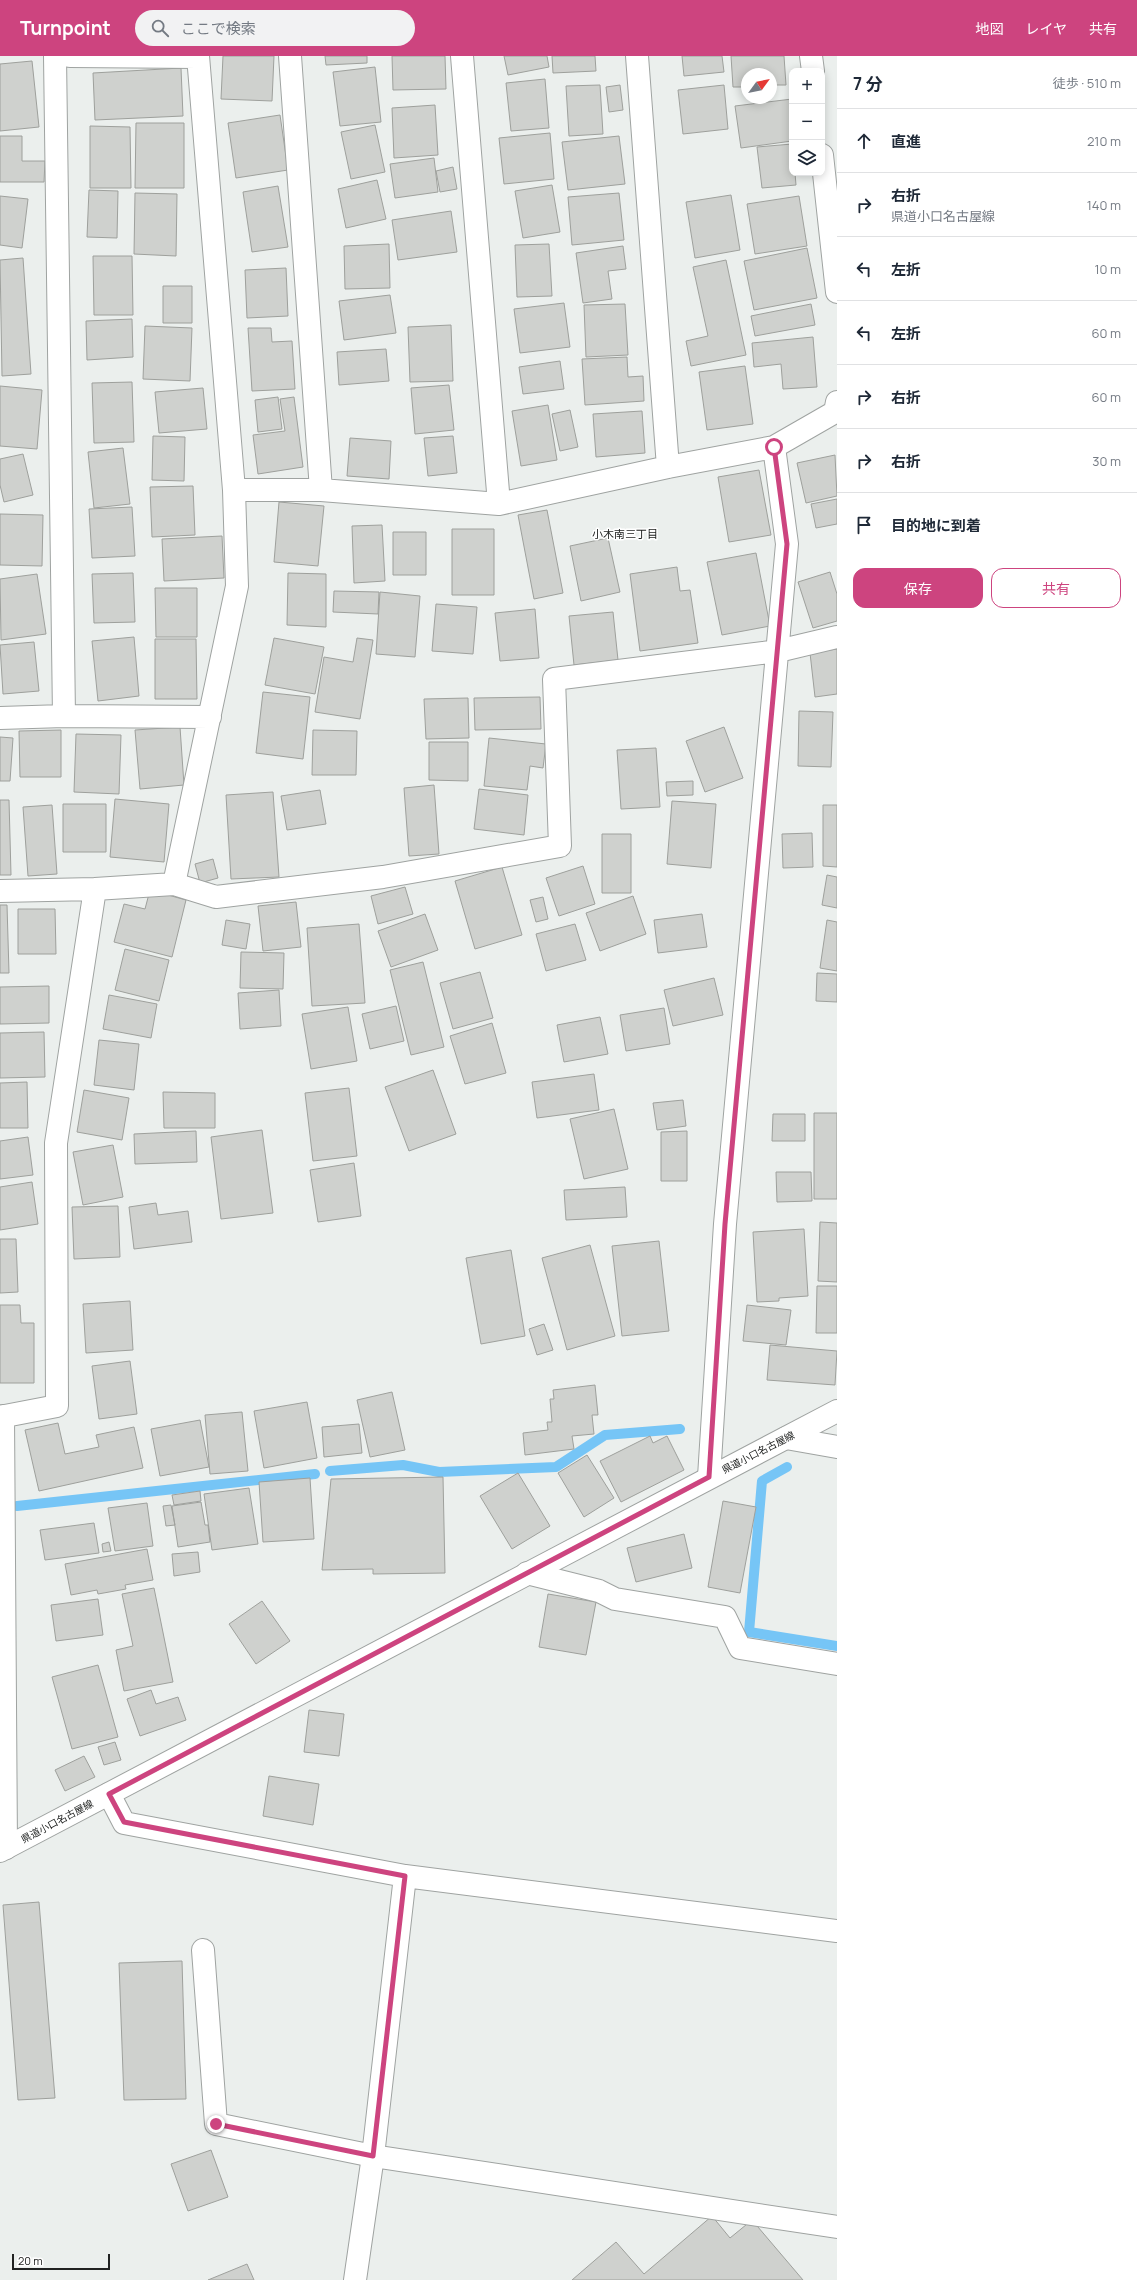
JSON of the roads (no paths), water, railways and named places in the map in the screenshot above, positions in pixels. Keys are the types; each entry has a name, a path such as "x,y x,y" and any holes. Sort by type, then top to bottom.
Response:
{"street":[{"path":"55,56 64,716"},
{"path":"70,56 198,57 234,490 237,586 174,884"},
{"path":"290,56 321,490"},
{"path":"462,56 499,504"},
{"path":"637,56 668,467"},
{"path":"811,56 813,68"},
{"path":"824,176 837,292"},
{"path":"234,490 321,490 499,504 668,467 774,447 835,412 837,402"},
{"path":"709,1477 725,1224 787,544 774,447"},
{"path":"0,891 95,889 174,884 216,897 383,877 560,846 554,679 778,651 837,638"},
{"path":"0,718 64,716 210,717"},
{"path":"3,1850 1,1417 57,1406 56,1143 95,889"},
{"name":"県道小口名古屋線","path":"3,1850 709,1477 837,1411"},
{"path":"786,1438 837,1447"},
{"path":"527,1573 599,1591 615,1599 726,1617 740,1648 837,1664"},
{"path":"109,1794 124,1822 405,1876 837,1931"},
{"path":"355,2280 373,2156 405,1876"},
{"path":"203,1950 216,2124 373,2156 837,2227"}],"waterway":[{"path":"330,1471 403,1465 439,1472 556,1467 605,1435 680,1429"},
{"path":"787,1467 762,1481 749,1632 837,1646"},
{"path":"17,1506 315,1474"}],"district":[{"name":"小木南三丁目","path":"625,534"}]}
